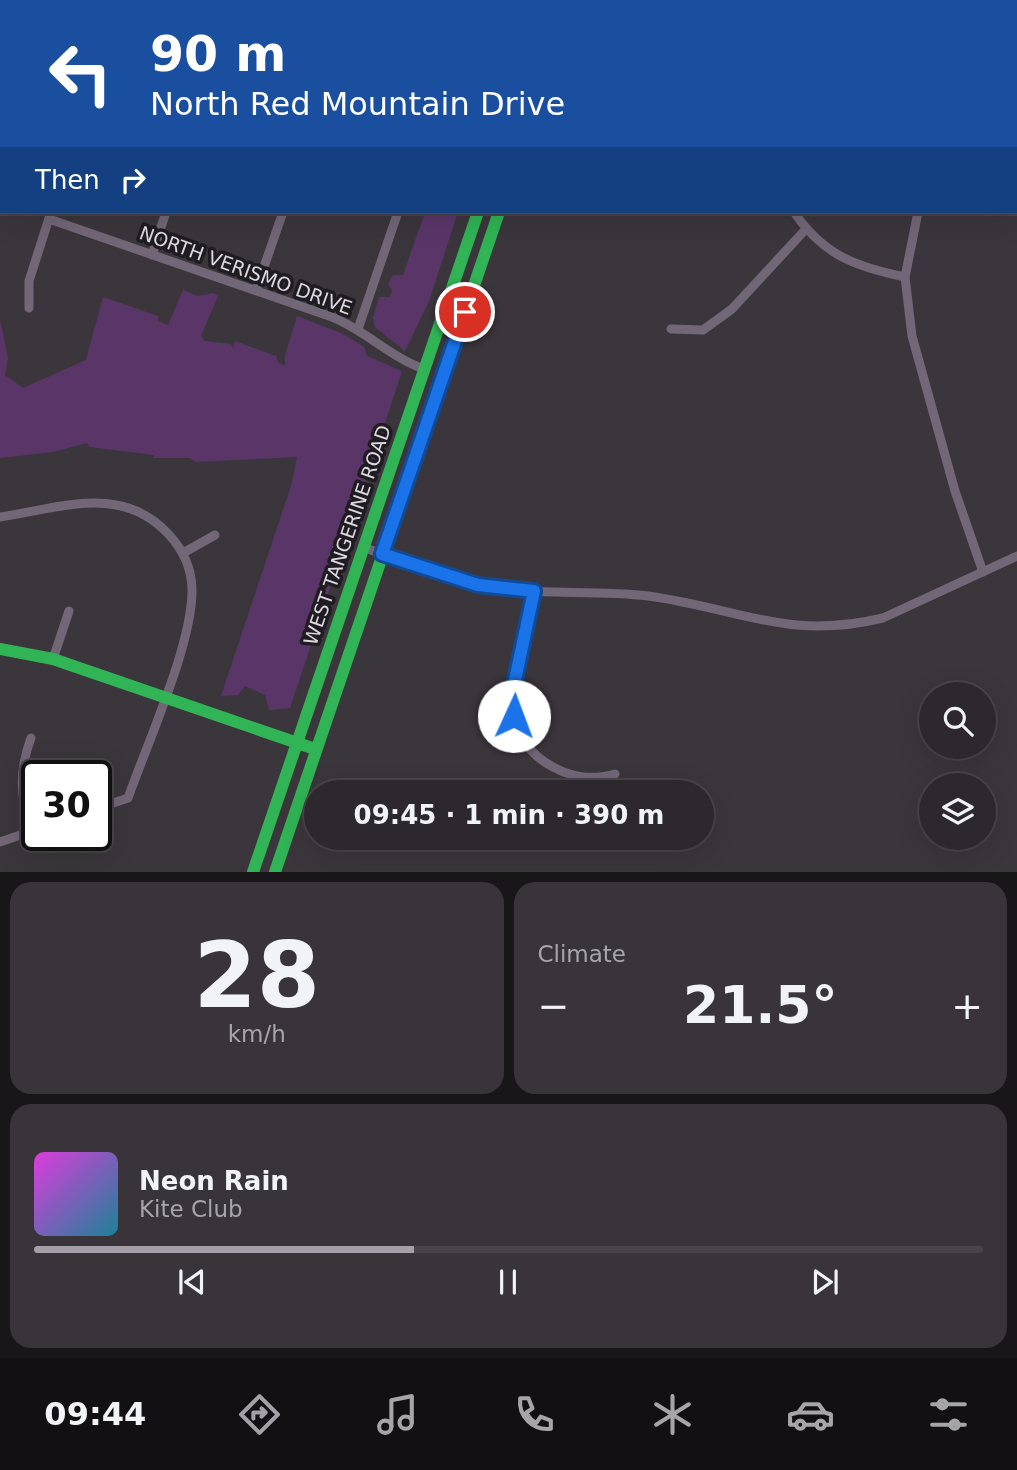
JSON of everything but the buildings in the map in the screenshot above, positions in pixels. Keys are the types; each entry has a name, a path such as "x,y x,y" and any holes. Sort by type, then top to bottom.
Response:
{"main road":[{"name":"WEST TANGERINE ROAD","path":"253,872 477,214"},
{"name":"WEST TANGERINE ROAD","path":"275,872 498,214"},
{"path":"0,649 53,659 315,749"}],"street":[{"path":"152,255 165,214"},
{"path":"256,290 282,214"},
{"path":"358,329 397,214"},
{"path":"795,214 806,229 831,252 866,269 905,277"},
{"path":"918,214 905,277 919,366 983,572"},
{"path":"29,308 29,281 50,216"},
{"name":"NORTH VERISMO DRIVE","path":"50,216 358,329 399,359 424,369"},
{"path":"671,329 703,330 732,309 806,229"},
{"path":"0,517 96,503 116,505 131,509 159,524 183,553 192,590 190,615 128,797 112,803"},
{"path":"183,553 215,535"},
{"path":"363,547 478,585 534,591 648,596 779,625 833,627 883,618 1017,556"},
{"path":"534,591 512,694 517,729 535,754 560,771 587,778 615,774"},
{"path":"53,659 69,611"},
{"path":"25,760 31,737"},
{"path":"0,842 21,835"}],"shaded area":[{"path":"424,214 457,214 429,301 405,351 375,327 373,318 379,297 390,297 392,290 388,284 393,275 403,275"},
{"path":"183,290 198,296 214,293 218,296 201,336 205,341 231,344 233,348 235,341 276,356 278,362 285,366 285,355 297,316 343,334 364,347 367,356 402,371 357,508 342,537 335,573 290,708 269,710 265,695 245,686 238,695 221,696 291,486 297,457 196,462 190,458 153,458 154,455 90,447 87,443 53,452 0,458 0,320 8,358 5,375 23,388 86,360 103,297 158,316 158,321 168,325"}],"traffic: fast":[{"path":"253,872 477,214"},
{"path":"275,872 498,214"},
{"path":"0,649 53,659 315,749"}],"route":[{"path":"465,312 382,554 478,585 534,591 512,694 514,716"}]}
